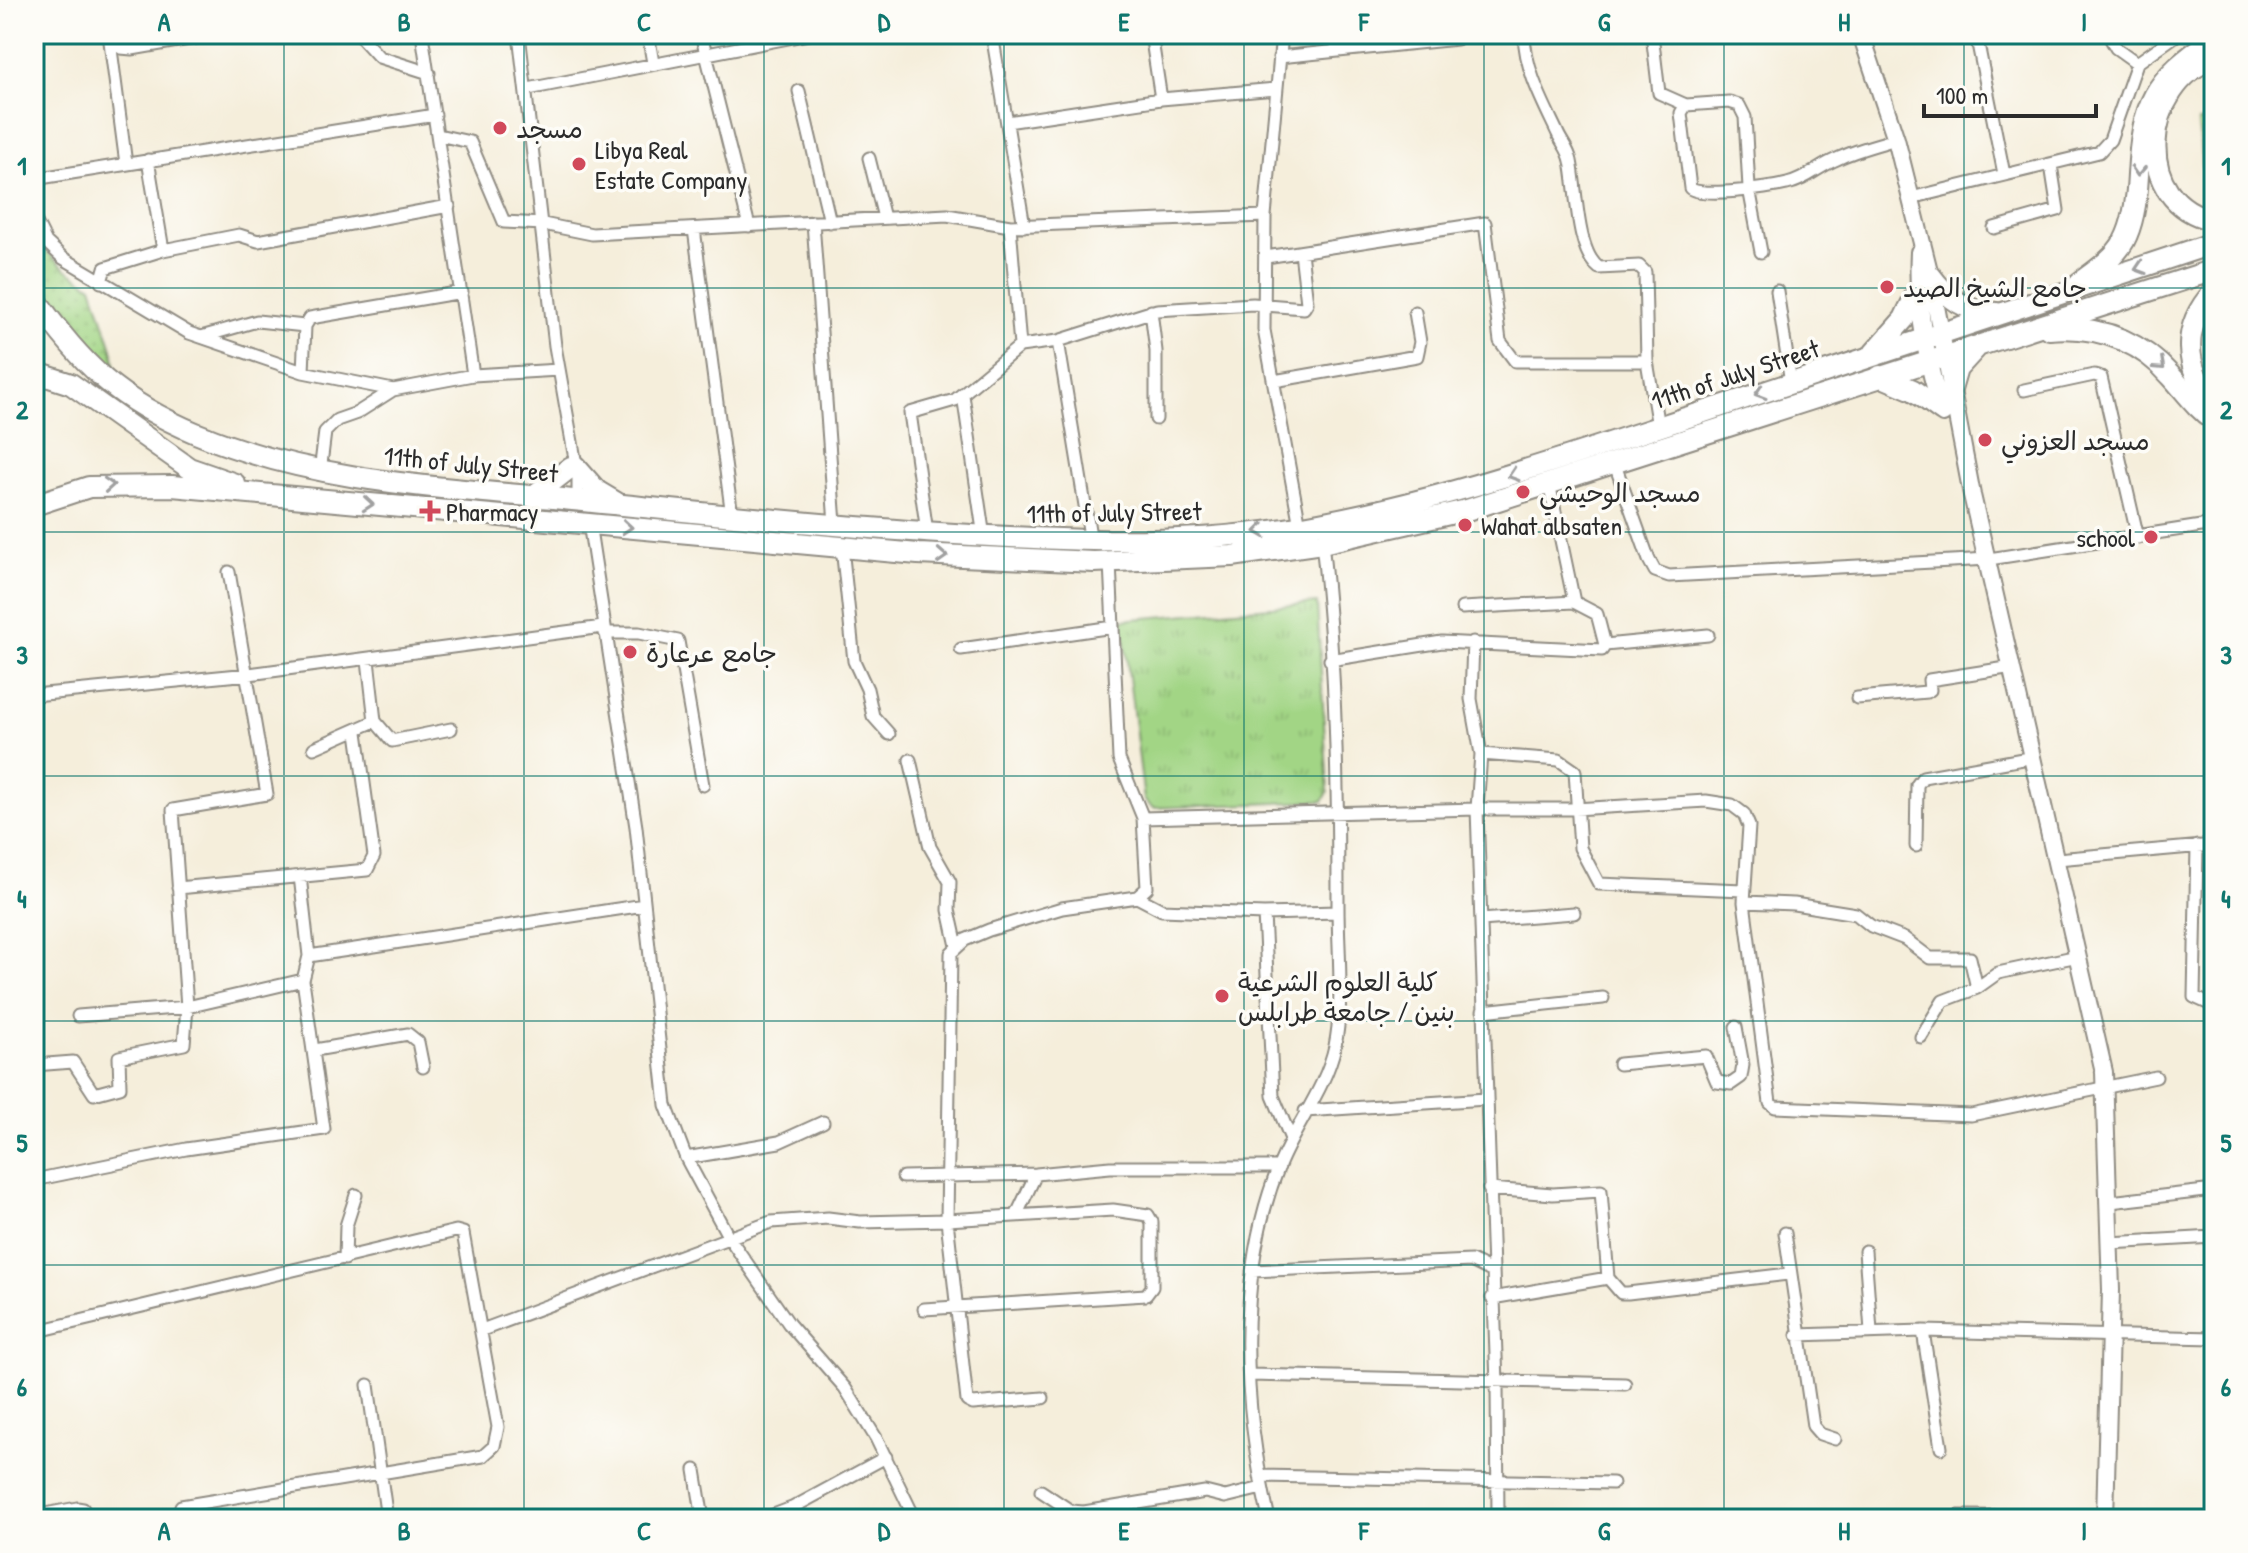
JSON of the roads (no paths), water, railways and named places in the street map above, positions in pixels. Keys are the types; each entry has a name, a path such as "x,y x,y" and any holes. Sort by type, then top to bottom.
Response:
{"highway":[{"path":"2071,291 2113,256 2125,240 2136,200 2143,117 2163,80 2186,57 2214,39"},
{"path":"2214,58 2194,68 2175,85 2161,112 2155,142 2156,157 2166,184 2189,209 2214,220"},
{"name":"11th of July Street","path":"34,505 89,487 125,484 261,493 891,552 1110,562 1232,556 1322,543 1433,508 1658,427 2214,243"},
{"name":"11th of July Street","path":"34,297 86,364 117,392 193,432 237,449 320,472 732,516 984,537 1091,542 1182,540 1300,526 1433,508 1549,483 2214,270"},
{"path":"1867,358 1896,332 1923,284 1970,309 2005,313"},
{"path":"2214,291 2193,319 2187,349 2196,378 2214,405"},
{"path":"2009,334 2080,328 2110,333 2140,348 2214,420"},
{"path":"1880,376 1946,402 1964,359 1983,343"},
{"path":"34,362 77,373 117,392"},
{"path":"34,372 71,384 189,468 261,493"},
{"path":"532,497 573,465 597,491 624,506"},
{"path":"891,530 891,552"}],"street":[{"path":"110,37 121,48 132,49 218,34"},
{"path":"358,34 379,57 429,73"},
{"path":"422,34 473,375"},
{"path":"519,34 573,465 570,500"},
{"path":"648,34 653,63"},
{"path":"701,34 749,226"},
{"path":"528,89 809,34"},
{"path":"992,34 1024,226"},
{"path":"1151,34 1161,99"},
{"path":"1282,34 1265,216 1264,330 1300,526"},
{"path":"1524,34 1525,51 1538,92 1568,151 1581,233 1592,261 1599,268 1639,266 1645,272 1647,361 1658,427"},
{"path":"1652,34 1659,93 1686,105 1729,102 1739,105 1745,117 1749,188 1761,252"},
{"path":"1861,34 1896,139 1911,198 1936,358 1989,559 2105,1089 2110,1202 2105,1518 1958,1516"},
{"path":"1976,34 2004,174"},
{"path":"2108,34 2116,48 2137,63"},
{"path":"1911,198 2099,152 2110,140 2137,63 2178,34"},
{"path":"110,37 126,164"},
{"path":"1279,57 1457,39"},
{"path":"1007,122 1161,99 1276,89"},
{"path":"799,91 830,222"},
{"path":"1686,105 1681,113 1690,188 1698,194 1798,180 1833,160 1896,139"},
{"path":"34,179 435,115"},
{"path":"438,135 470,142 504,222 543,224 592,234 947,215 1010,226 1265,216"},
{"path":"869,158 884,218"},
{"path":"148,160 163,250"},
{"path":"1994,228 2058,210 2051,165"},
{"path":"101,282 105,268 163,250 239,235 258,241 449,206"},
{"path":"34,218 46,242 63,258 101,282 201,337 303,372 393,390 473,375 559,370"},
{"path":"813,222 835,524"},
{"path":"1266,257 1485,223 1500,341 1515,361 1647,361"},
{"path":"1010,226 1020,346"},
{"path":"694,229 732,516"},
{"path":"927,532 910,413 944,405 963,395 1020,346 1058,341 1151,311 1306,307 1301,252"},
{"path":"1777,291 1791,383"},
{"path":"303,372 305,326 310,318 462,292"},
{"path":"1151,311 1156,351 1156,419"},
{"path":"1274,381 1417,356 1420,342 1415,312"},
{"path":"201,337 257,321 305,326"},
{"path":"1058,341 1091,542"},
{"path":"2024,390 2094,375 2101,377 2138,538"},
{"path":"320,472 325,432 337,420 357,413 393,390"},
{"path":"963,395 984,537"},
{"path":"1614,462 1649,560 1655,571 1669,576 1989,559 2214,524"},
{"path":"1549,483 1574,602"},
{"path":"589,523 604,630 619,706 666,1105 686,1158 728,1236 789,1324 845,1388 886,1457 915,1519"},
{"path":"1269,1519 1261,1482 1250,1375 1252,1271 1259,1229 1279,1167 1334,1048 1338,1025 1338,813 1322,543"},
{"path":"842,547 854,661 867,689 873,716 889,734"},
{"path":"1043,1398 968,1403 947,1220 951,953 957,946 989,930 1062,908 1143,895 1149,881 1143,818 1119,759 1110,562"},
{"path":"34,1065 73,1062 90,1093 119,1088 119,1057 184,1044 187,1007 172,813 175,807 267,794 249,674 229,572"},
{"path":"1330,660 1442,642 1602,650 1605,645 1597,614 1574,602 1462,608"},
{"path":"961,649 1113,627"},
{"path":"34,695 249,674 604,630 639,633 678,641 703,785"},
{"path":"1605,645 1708,635"},
{"path":"1473,642 1471,699 1481,754 1477,809 1497,1384 1498,1519"},
{"path":"368,660 375,721 395,741 451,729"},
{"path":"1857,698 1927,692 1930,690 1929,680 2013,667"},
{"path":"314,748 357,732 375,721"},
{"path":"178,888 367,870 372,865 368,790 357,732"},
{"path":"1481,754 1559,760 1571,766 1575,771 1575,809 1580,848 1599,884 1744,896 1856,914 1871,926 1905,939 1930,958 1970,958 1977,988"},
{"path":"1916,846 1917,785 1923,777 2034,757"},
{"path":"910,760 930,847 950,882 949,910 957,946"},
{"path":"1143,818 1575,809 1706,801 1732,805 1744,814 1749,826 1744,896 1770,1103 1777,1108 1971,1115 2156,1077"},
{"path":"2057,859 2214,845"},
{"path":"2197,846 2194,997 2214,1006"},
{"path":"34,1180 186,1149 324,1129 303,980 309,956 300,876"},
{"path":"1137,897 1162,910 1264,914 1338,912"},
{"path":"309,956 644,905"},
{"path":"1481,920 1574,913"},
{"path":"1264,914 1273,1096 1291,1139"},
{"path":"1921,1037 1943,1001 1977,988 1998,973 2078,956"},
{"path":"78,1016 187,1007 303,980"},
{"path":"1483,1011 1603,998"},
{"path":"1619,1064 1706,1056 1717,1082 1731,1084 1741,1077 1736,1027"},
{"path":"315,1050 408,1034 418,1042 423,1067"},
{"path":"1740,1047 1762,1041"},
{"path":"1305,1111 1486,1099"},
{"path":"686,1158 779,1142 823,1122"},
{"path":"903,1177 1036,1174 1110,1167 1279,1167"},
{"path":"1017,1214 1036,1174"},
{"path":"1489,1189 1553,1194 1601,1191 1608,1278 1621,1293 1788,1274"},
{"path":"2110,1202 2214,1190"},
{"path":"345,1259 346,1226 356,1195"},
{"path":"482,1330 771,1222 828,1218 860,1222 947,1220 1113,1210 1148,1215 1152,1222 1152,1287 1146,1295 924,1309"},
{"path":"34,1332 459,1231 463,1233 498,1427 494,1446 483,1456 181,1506"},
{"path":"1785,1233 1788,1274 1813,1426 1820,1434 1835,1439"},
{"path":"2110,1243 2214,1237"},
{"path":"1865,1251 1871,1331"},
{"path":"1252,1271 1471,1261 1491,1271"},
{"path":"1492,1298 1608,1278"},
{"path":"1797,1335 1923,1331 2214,1338"},
{"path":"1923,1331 1941,1448"},
{"path":"1250,1375 1497,1384 1625,1384"},
{"path":"368,1385 387,1519"},
{"path":"763,1519 794,1514 886,1457"},
{"path":"695,1470 703,1519"},
{"path":"1041,1491 1071,1511 1084,1512 1205,1492 1225,1497 1261,1482 1613,1483"},
{"path":"34,1516 77,1508 83,1509 86,1519"}],"place":[{"name":"مسجد","path":"500,128"},
{"name":"Libya Real Estate Company","path":"579,164"},
{"name":"جامع الشيخ الصيد","path":"1887,287"},
{"name":"مسجد العزوني","path":"1985,440"},
{"name":"مسجد الوحيشي","path":"1523,492"},
{"name":"Pharmacy","path":"430,511"},
{"name":"Wahat albsaten","path":"1465,525"},
{"name":"school","path":"2151,537"},
{"name":"جامع عرعارة","path":"630,652"},
{"name":"كلية العلوم الشرعية بنين / جامعة طرابلس","path":"1222,996"}]}
